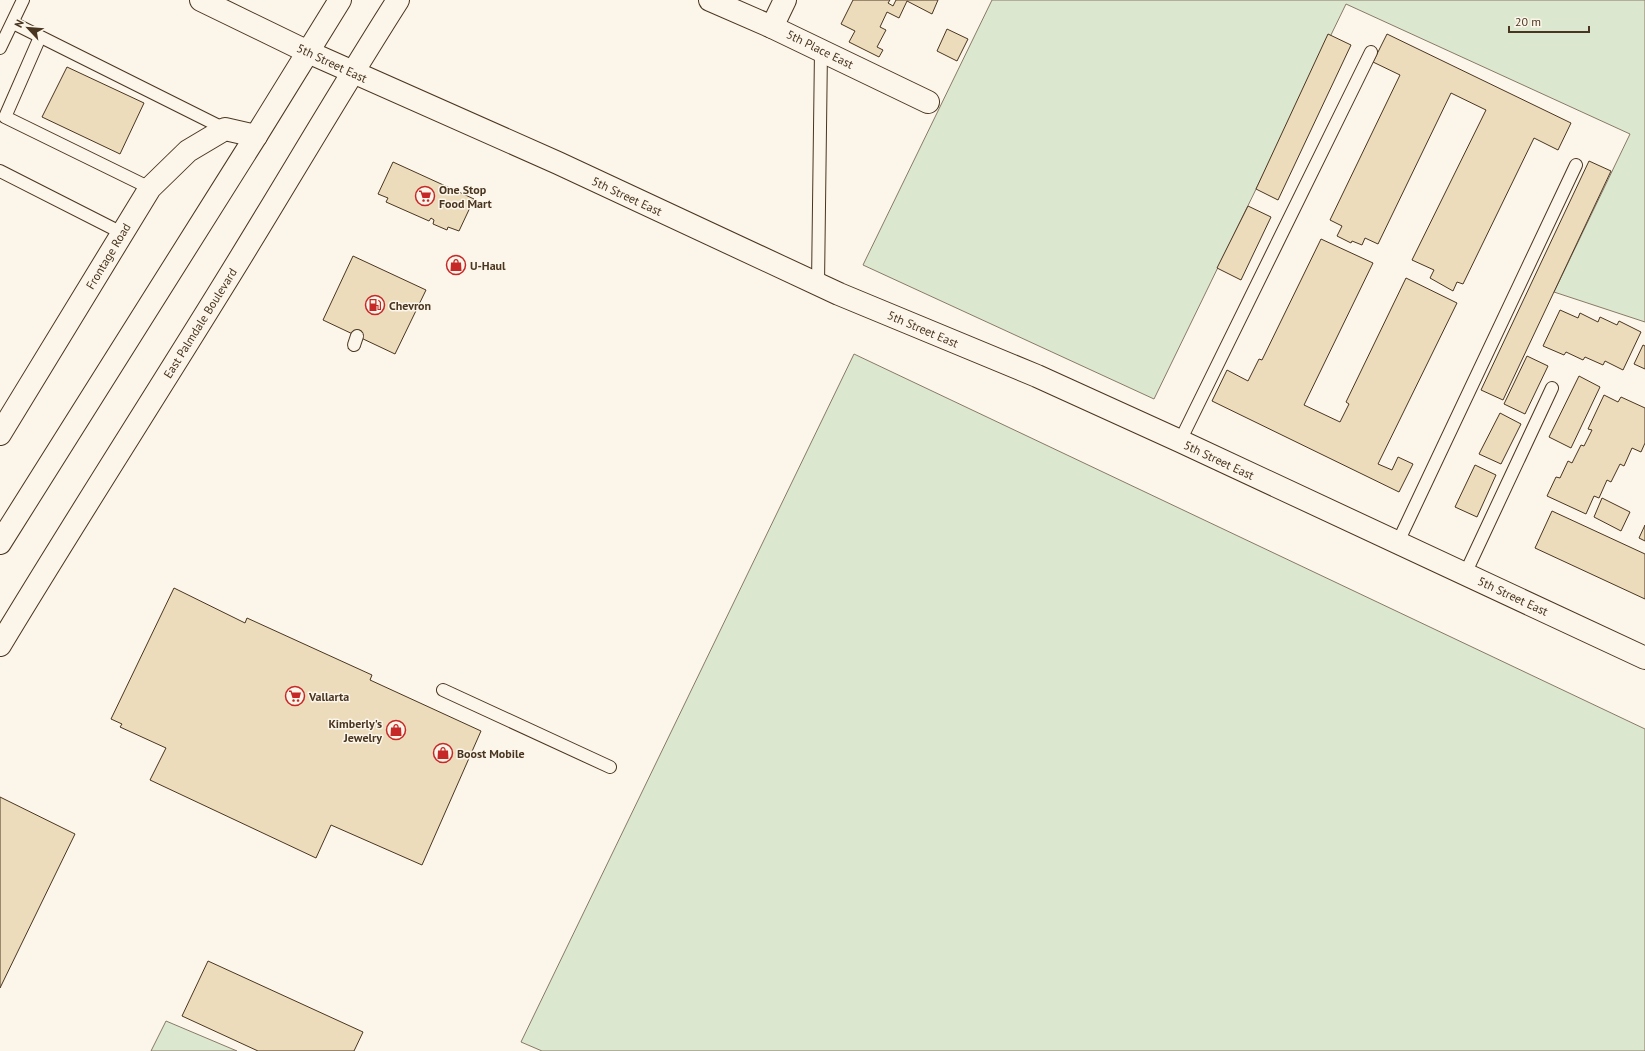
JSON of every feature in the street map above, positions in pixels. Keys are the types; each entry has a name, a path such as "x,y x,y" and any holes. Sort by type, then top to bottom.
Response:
{"main road":[{"name":"5th Street East","path":"201,0 308,52 558,163 818,284 1037,376 1180,441 1645,658"},
{"path":"0,543 340,0"},
{"name":"East Palmdale Boulevard","path":"0,645 75,521 224,285 352,72 398,0"},
{"name":"5th Place East","path":"710,0 772,27 928,102"},
{"path":"772,27 785,0"},
{"path":"225,129 256,136"},
{"name":"Frontage Road","path":"0,434 150,188 188,151 225,129"}],"lane":[{"path":"0,48 23,0"},
{"path":"12,23 225,129"},
{"path":"40,37 5,117 150,188"},
{"path":"818,284 821,50"},
{"path":"1180,441 1371,52"},
{"path":"1398,542 1576,165"},
{"path":"0,171 122,233"},
{"path":"1465,574 1552,388"},
{"path":"443,690 610,767"}],"green space":[{"path":"992,0 1645,0 1645,322 1554,292 1630,134 1346,4 1154,399 863,265"},
{"path":"854,354 1645,729 1645,1051 542,1051 521,1042"},
{"path":"166,1021 237,1051 151,1051"}],"building":[{"path":"853,0 890,0 888,3 893,6 896,0 938,0 932,14 907,1 899,18 887,12 880,27 886,30 877,47 883,50 879,57 849,42 855,31 841,24"},
{"path":"947,29 968,39 957,61 937,51"},
{"path":"1328,34 1351,45 1278,200 1256,189"},
{"path":"1387,34 1571,123 1558,150 1534,138 1463,284 1457,282 1453,291 1430,278 1434,270 1412,260 1486,110 1451,93 1378,244 1365,238 1362,245 1352,241 1351,243 1337,236 1342,226 1330,220 1400,75 1373,62"},
{"path":"67,67 144,103 120,154 42,117"},
{"path":"1589,161 1611,171 1503,400 1481,390"},
{"name":"One Stop Food Mart","path":"393,162 474,199 459,231 448,227 447,230 433,224 434,220 431,218 429,221 386,202 388,198 378,194"},
{"path":"1248,206 1271,217 1241,280 1217,268"},
{"path":"1321,239 1373,263 1304,405 1340,422 1349,404 1346,402 1406,278 1457,303 1378,464 1392,470 1398,457 1413,464 1399,492 1212,401 1227,370 1248,381 1259,359 1262,360"},
{"name":"Chevron","path":"353,256 426,290 395,354 323,320"},
{"path":"1560,310 1578,318 1580,313 1598,322 1600,317 1617,325 1619,321 1641,332 1623,370 1605,361 1603,365 1585,357 1583,360 1566,352 1564,355 1543,346"},
{"path":"1643,345 1645,346 1645,369 1634,364"},
{"path":"1527,356 1548,366 1525,414 1504,404"},
{"path":"1579,376 1600,387 1571,448 1549,437"},
{"path":"1604,395 1618,402 1621,397 1645,408 1645,443 1641,452 1632,448 1624,466 1620,464 1611,482 1607,480 1599,498 1594,496 1586,514 1547,496 1556,477 1560,478 1568,461 1572,463 1581,445 1584,446 1592,430 1588,429"},
{"path":"1500,413 1521,424 1501,464 1479,454"},
{"path":"1475,465 1496,475 1477,517 1455,507"},
{"path":"1602,498 1630,512 1621,531 1594,517"},
{"path":"1552,511 1645,554 1645,599 1535,548"},
{"path":"1645,525 1645,541 1639,538"},
{"path":"174,588 245,623 247,618 372,675 370,680 481,731 422,865 331,825 316,858 150,780 166,748 120,727 122,724 111,719"},
{"path":"0,797 75,834 0,988"},
{"path":"208,961 363,1032 354,1051 258,1051 182,1016"}],"place":[{"name":"One Stop Food Mart","path":"425,196"},
{"name":"U-Haul","path":"456,265"},
{"name":"Chevron","path":"375,305"},
{"name":"Vallarta","path":"295,696"},
{"name":"Kimberly's Jewelry","path":"396,730"},
{"name":"Boost Mobile","path":"443,753"}]}
